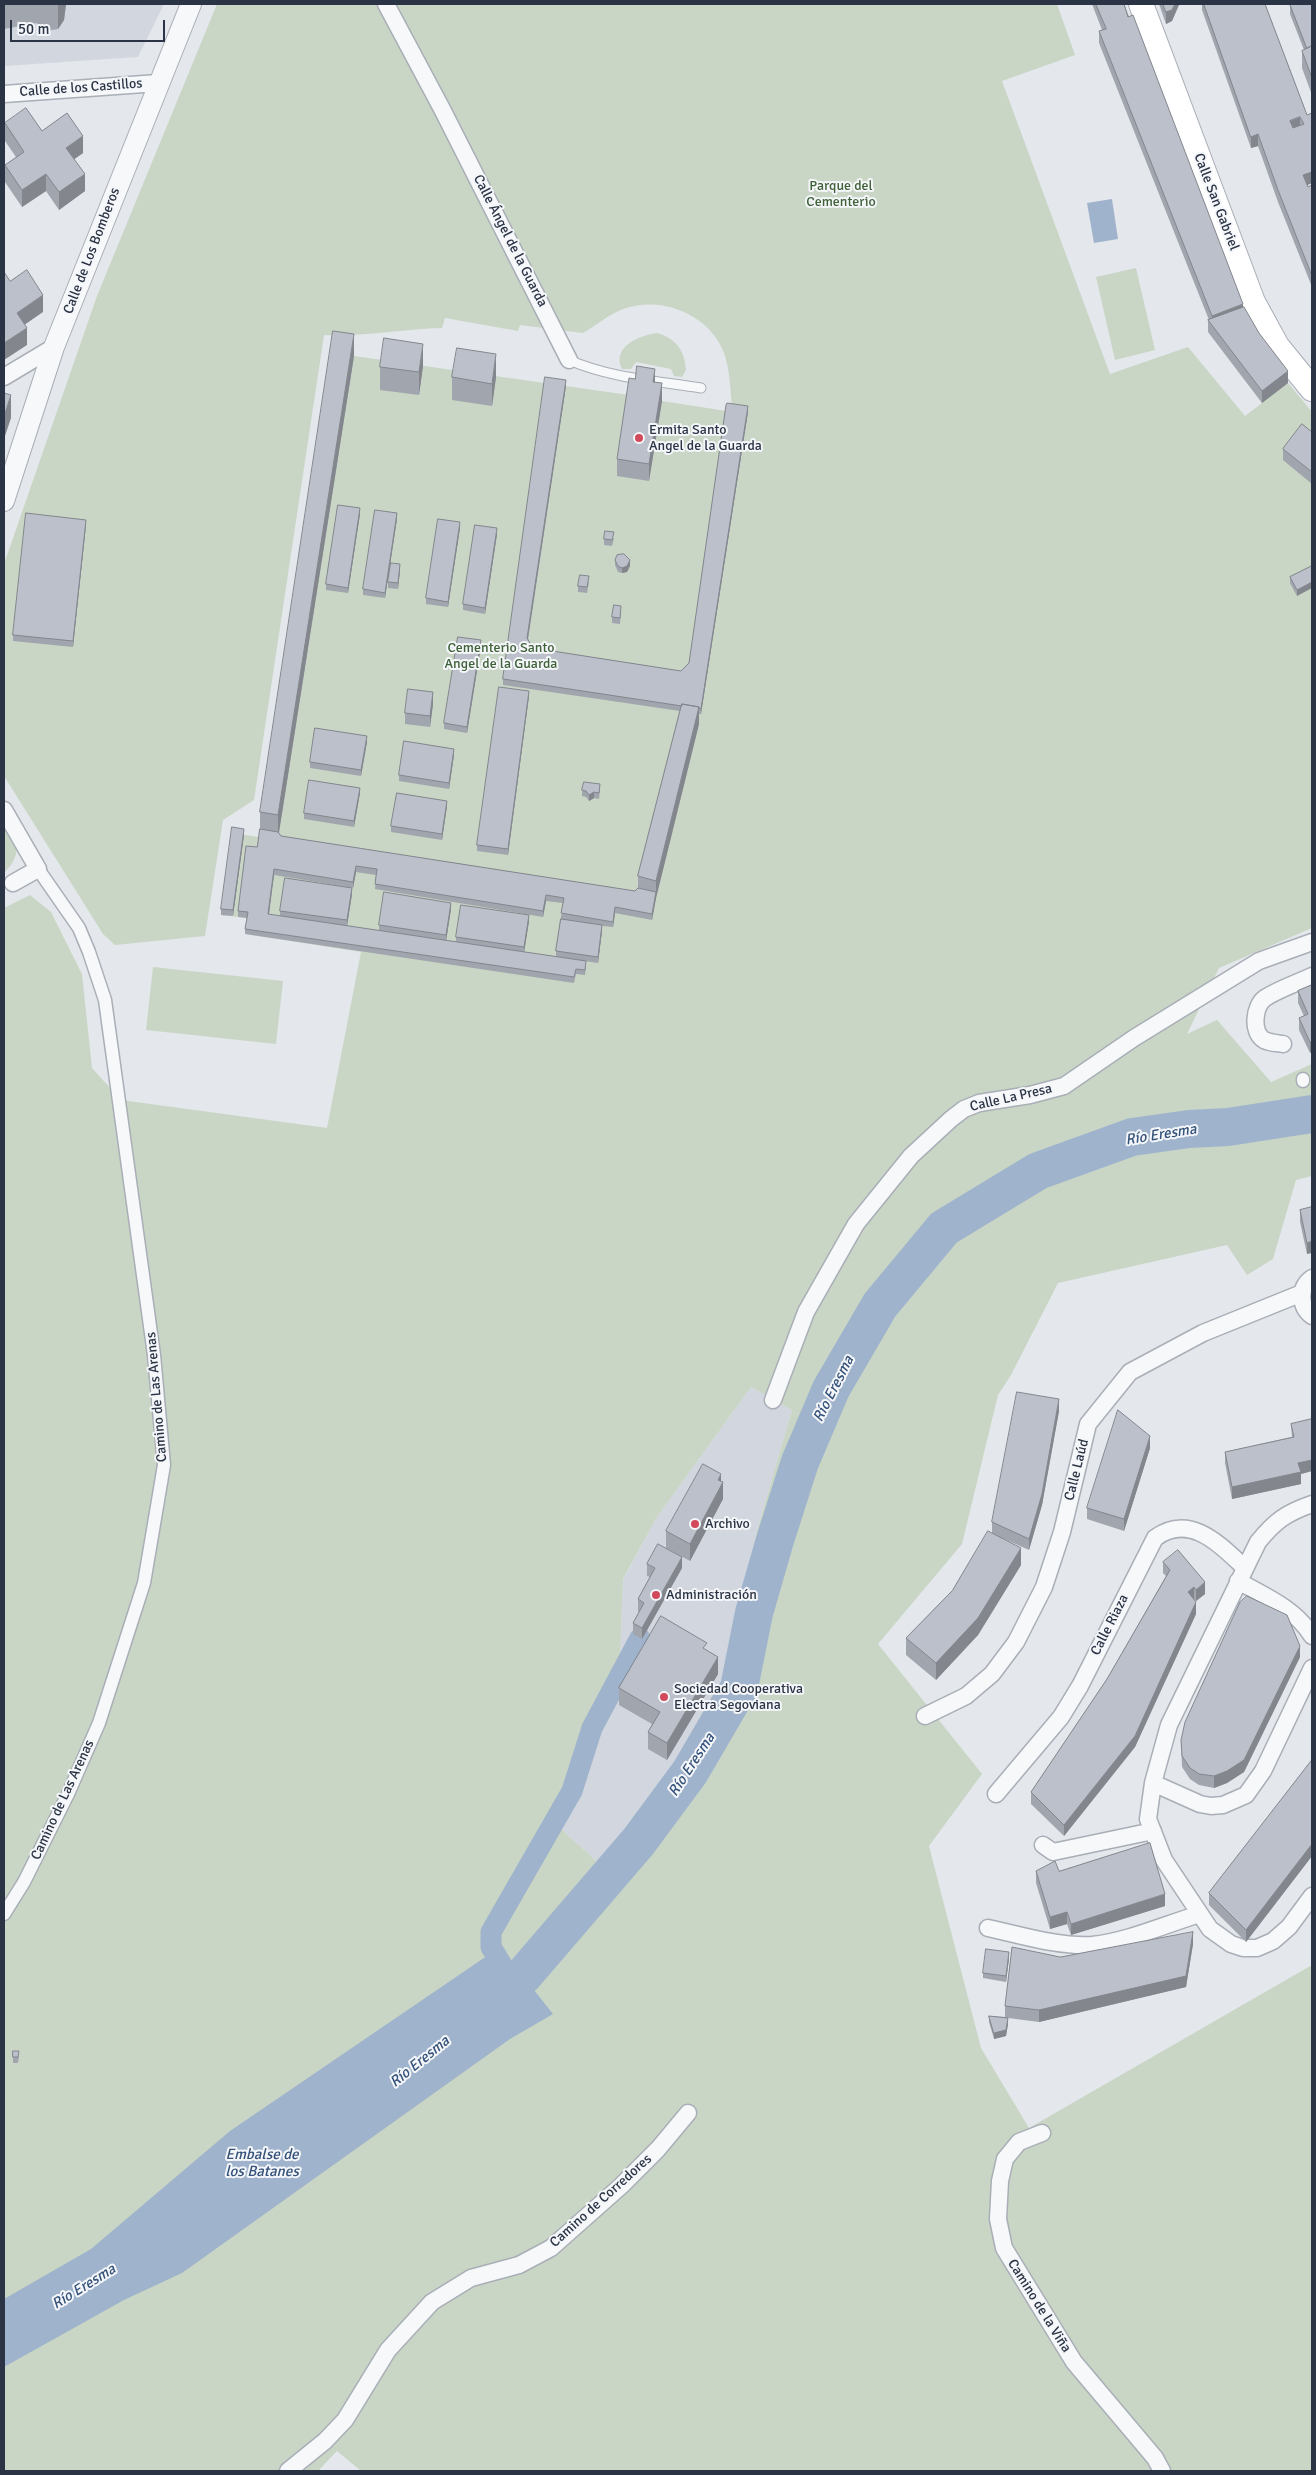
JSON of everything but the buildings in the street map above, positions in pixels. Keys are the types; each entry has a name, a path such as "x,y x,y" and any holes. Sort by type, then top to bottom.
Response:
{"main road":[{"name":"Calle San Gabriel","path":"1141,4 1253,302 1277,346 1312,389"}],"street":[{"name":"Calle de Los Bomberos","path":"4,501 54,347 191,4"},
{"name":"Calle Ángel de la Guarda","path":"386,4 442,109 569,360"},
{"name":"Calle de los Castillos","path":"4,94 158,83"},
{"path":"4,378 54,347"},
{"path":"4,810 38,869 8,885"},
{"name":"Camino de Las Arenas","path":"4,1914 24,1882 99,1723 144,1583 164,1465 154,1355 105,1000 79,928 38,869"},
{"name":"Calle La Presa","path":"773,1400 806,1312 856,1224 911,1156 951,1119 964,1109 979,1102 1030,1095 1064,1086 1134,1038 1259,961 1312,942"},
{"path":"1283,1044 1272,1043 1260,1036 1256,1028 1258,1007 1264,999 1312,976"},
{"path":"1312,1278 1306,1282 1302,1293 1304,1306 1312,1316"},
{"name":"Calle Laúd","path":"925,1716 966,1696 992,1674 1016,1642 1044,1587 1062,1532 1088,1424 1130,1372 1203,1333 1302,1293"},
{"path":"1312,1504 1288,1512 1270,1527 1258,1542 1169,1725 1153,1783 1148,1819 1164,1860 1210,1929 1225,1941 1243,1948 1257,1948 1273,1941 1312,1896"},
{"name":"Calle Riaza","path":"996,1794 1061,1717 1080,1686 1155,1538 1164,1531 1187,1528 1199,1532 1221,1546 1242,1575 1300,1620 1312,1636"},
{"path":"1153,1783 1200,1804 1211,1806 1223,1805 1246,1795 1263,1771 1312,1668"},
{"path":"1043,1845 1053,1852 1152,1832"},
{"path":"988,1928 1079,1945 1093,1945 1113,1941 1200,1914"},
{"name":"Camino de Corredores","path":"288,2471 325,2441 345,2420 388,2350 432,2302 471,2278 519,2265 551,2248 621,2186 658,2150 688,2114"},
{"name":"Camino de la Viña","path":"1042,2133 1019,2142 1011,2148 1005,2159 1000,2180 998,2219 1004,2248 1074,2362 1155,2458 1162,2471"}],"lane":[{"name":"Calle Ángel de la Guarda","path":"569,360 584,367 621,375 701,388"}],"shaded area":[{"path":"4,4 164,4 138,57 4,66"},
{"path":"751,1387 792,1410 757,1531 748,1584 727,1662 733,1666 720,1686 706,1725 694,1750 659,1805 606,1870 559,1827 580,1791 593,1740 620,1660 623,1580 657,1517"}],"green space":[{"path":"217,4 1057,4 1075,55 1002,81 1110,374 1188,347 1245,416 1288,383 1312,412 1312,928 1219,968 1187,1034 1217,1020 1271,1082 1312,1064 1312,1176 1296,1180 1273,1259 1247,1275 1227,1245 1058,1283 1011,1375 998,1395 962,1544 878,1644 982,1774 929,1846 981,2048 1029,2128 1312,1965 1312,2471 361,2471 337,2451 318,2471 4,2471 4,908 30,895 51,912 82,974 92,1068 121,1100 327,1128 361,952 245,934 248,918 221,915 232,833 259,837 333,353 629,395 649,480 662,401 726,411 732,406 728,366 717,340 708,328 697,319 670,307 640,305 626,308 609,316 583,333 520,325 518,331 445,318 442,328 353,335 324,335 254,800 223,820 205,936 115,945 103,934 4,776 4,564 97,296","holes":["751,1387 792,1410 757,1531 748,1584 727,1662 732,1666 685,1765 653,1812 606,1870 559,1827 580,1791 593,1740 620,1660 623,1579 657,1517"]},
{"path":"1136,268 1155,350 1115,360 1096,277"},
{"path":"657,333 669,338 681,351 686,370 682,377 674,376 671,369 636,362 631,369 622,369 620,354 624,348 636,339"},
{"path":"4,822 15,842 16,853 10,866 4,873"},
{"path":"153,967 283,981 276,1044 146,1030"}],"water":[{"path":"1112,199 1118,239 1094,243 1087,203"},
{"name":"Embalse de los Batanes","path":"500,1947 553,2014 510,2039 182,2273 124,2300 4,2367 4,2299 91,2249 230,2131"}],"waterway":[{"name":"Río Eresma","path":"484,2009 523,1976 639,1841 690,1772 739,1688 754,1613 775,1540 800,1462 831,1389 880,1305 944,1228 1038,1171 1132,1137 1189,1129 1228,1127 1312,1114"},
{"path":"508,1975 491,1947 491,1932 572,1791 592,1728 640,1638"}],"place":[{"name":"Ermita Santo Angel de la Guarda","path":"639,438"},
{"name":"Archivo","path":"695,1524"},
{"name":"Administración","path":"656,1595"},
{"name":"Sociedad Cooperativa Electra Segoviana","path":"664,1697"}],"park label":[{"name":"Parque del Cementerio","path":"841,194"},
{"name":"Cementerio Santo Angel de la Guarda","path":"501,656"}]}
